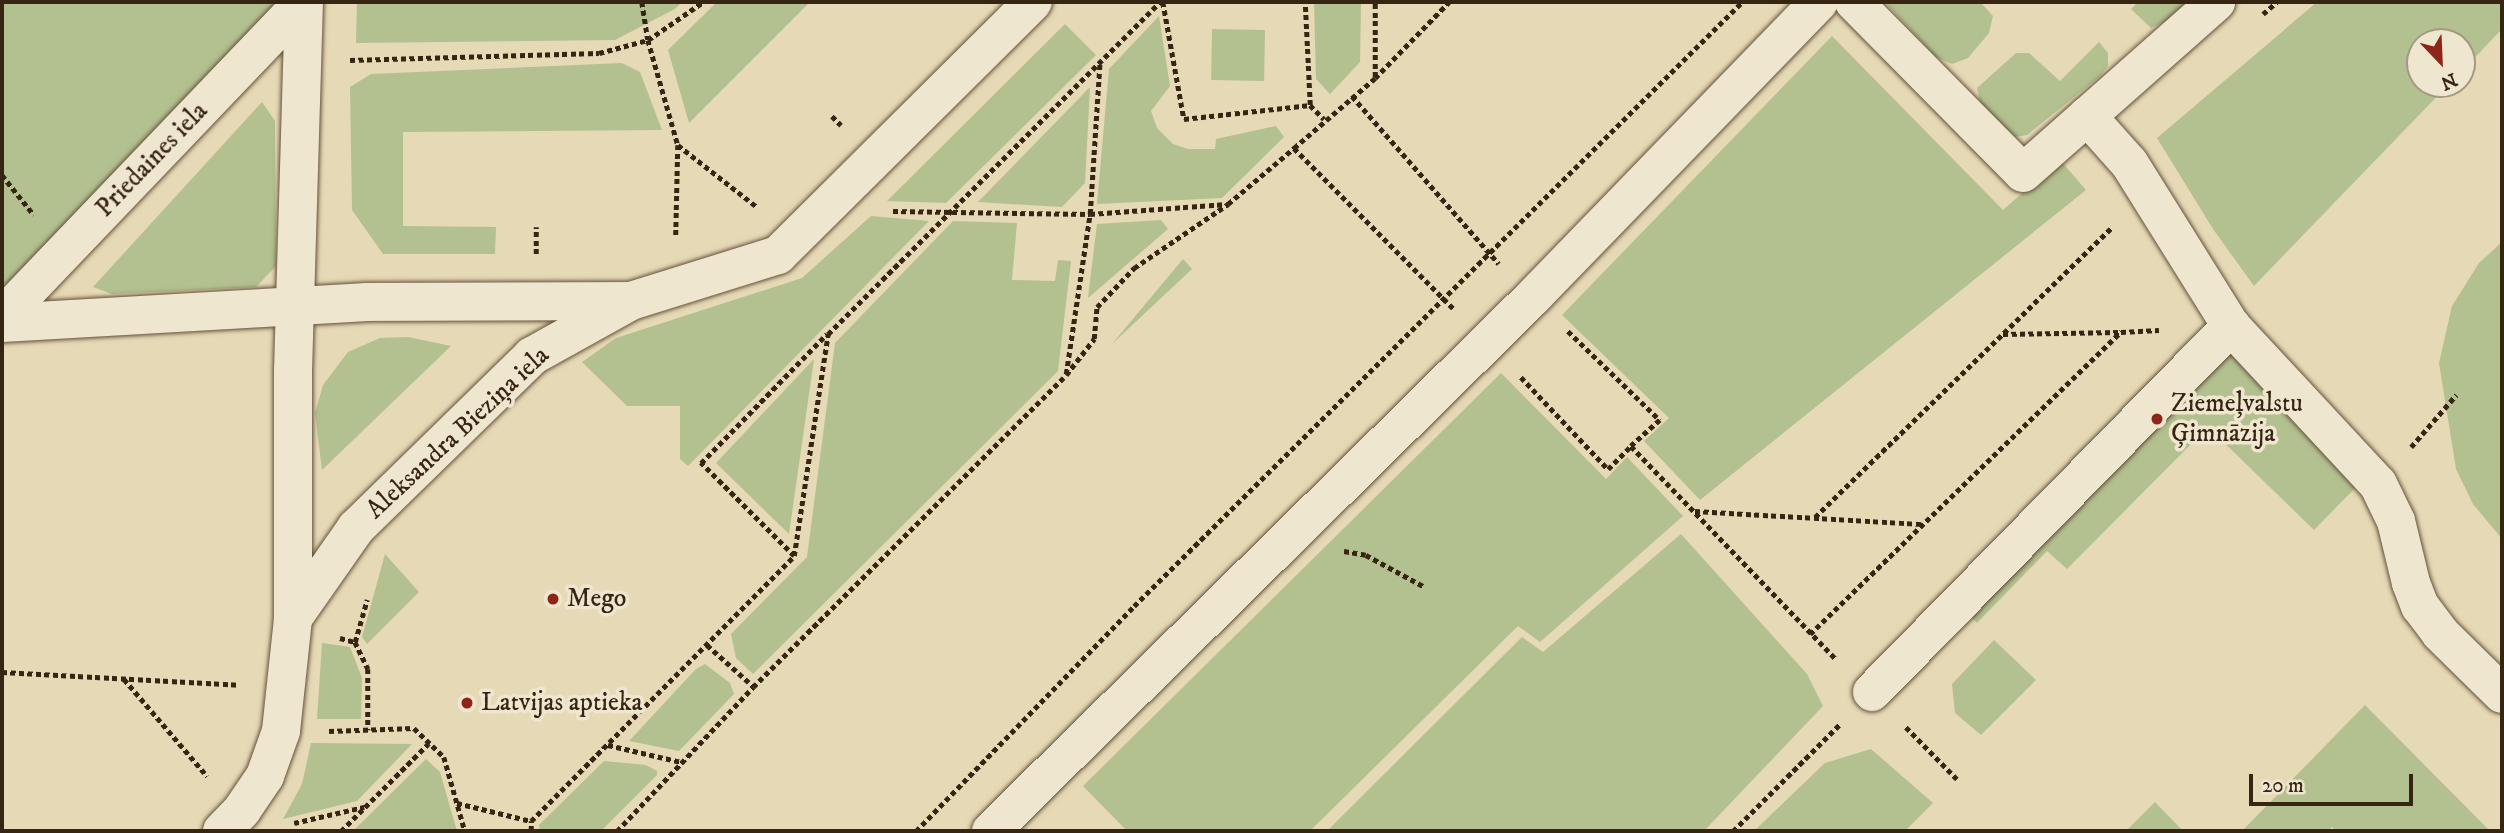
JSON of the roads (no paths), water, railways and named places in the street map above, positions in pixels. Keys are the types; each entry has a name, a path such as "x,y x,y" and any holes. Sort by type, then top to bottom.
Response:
{"street":[{"path":"293,618 293,371 297,308 304,2"},
{"name":"Priedaines iela","path":"2,317 304,2"},
{"name":"Aleksandra Bieziņa iela","path":"232,821 265,776 281,731 293,618 356,528 532,356 631,300 778,255 1033,2"},
{"path":"991,831 1533,297 1819,2"},
{"path":"1854,2 2023,173 2216,2"},
{"path":"2087,116 2129,163 2231,326 2378,484 2396,521 2411,583 2420,606 2440,633 2502,694"},
{"path":"2,323 367,302 631,300"},
{"path":"1872,692 2231,326"}],"place":[{"name":"Ziemeļvalstu Ģimnāzija","path":"2157,419"},
{"name":"Mego","path":"553,599"},
{"name":"Latvijas aptieka","path":"467,703"}]}
